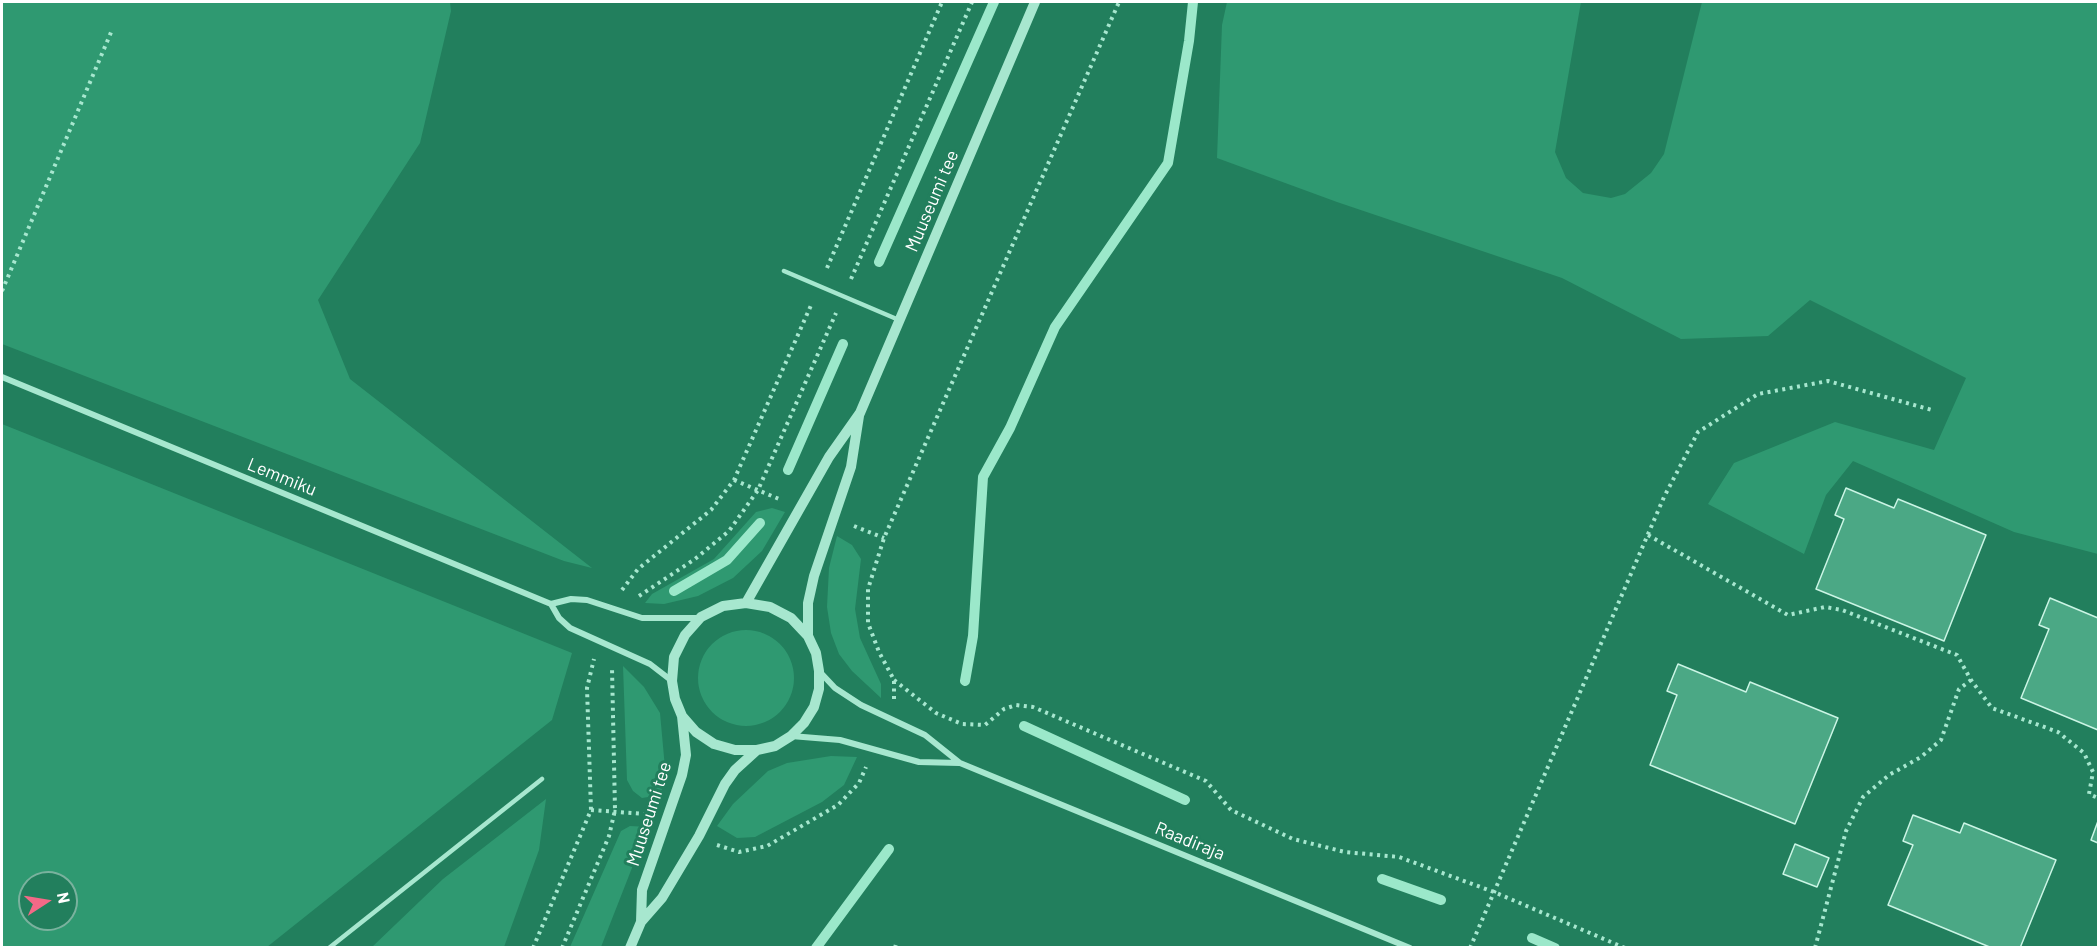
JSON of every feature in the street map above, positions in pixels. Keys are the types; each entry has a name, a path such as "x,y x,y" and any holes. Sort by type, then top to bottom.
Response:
{"street":[{"name":"Muuseumi tee","path":"746,603 829,457 860,413 1035,2"},
{"name":"Lemmiku","path":"2,377 551,604 570,628 650,664 672,681"},
{"name":"Muuseumi tee","path":"808,636 808,603 814,576 851,467 860,413"},
{"path":"551,604 579,599 642,618 701,617"},
{"name":"Muuseumi tee","path":"641,922 642,890 682,775 686,745 682,716 675,699 672,681 674,657 681,642 701,617 723,606 746,603 770,607 784,615 808,636 816,653 819,689 814,707 804,723 791,736 775,746 757,750 735,750 714,744 696,732 682,716"},
{"name":"Raadiraja","path":"819,671 835,688 861,705 925,735 960,763 1410,948"},
{"name":"Raadiraja","path":"791,736 840,740 919,762 960,763"},
{"name":"Muuseumi tee","path":"630,948 641,922 662,898 699,836 725,784 735,770 757,750"}],"lane":[{"path":"784,271 899,320"},
{"path":"329,948 542,779"}],"path":[{"path":"620,592 638,569 711,510 734,480 942,2"},
{"path":"636,599 729,531 758,490 972,2"},
{"path":"1119,2 884,538 868,589 868,623 879,652 894,680 936,713 962,724 985,725 1004,709 1016,705 1033,707 1206,780 1231,810 1293,839 1345,852 1399,856 1494,892 1625,948"},
{"path":"2,291 112,30"},
{"path":"1470,948 1648,535 1698,432 1758,394 1828,381 1932,410"},
{"path":"734,480 758,490"},
{"path":"1648,535 1788,615 1825,607 1842,610 1957,655 1971,680 1992,708 2058,732 2084,753 2093,772 2089,794 2098,798"},
{"path":"533,948 591,810 587,688 595,658"},
{"path":"562,948 609,836 615,810 612,664"},
{"path":"894,680 894,702"},
{"path":"1815,948 1846,831 1863,797 1889,775 1921,757 1941,740 1959,689 1971,680"},
{"path":"712,842 739,852 767,846 838,805 859,783 866,767"},
{"path":"591,810 650,814"}],"green space":[{"path":"2,2 450,2 451,11 420,143 318,300 350,379 592,568 564,561 2,344"},
{"path":"1227,2 1581,2 1555,152 1566,178 1583,193 1611,198 1625,194 1651,173 1664,154 1702,2 2098,2 2098,554 2014,532 1853,461 1826,495 1804,554 1708,504 1734,463 1835,422 1934,450 1966,378 1810,300 1768,336 1681,339 1562,278 1337,202 1217,158 1222,25"},
{"path":"2,424 572,653 552,720 267,947 2,947"},
{"path":"772,508 785,512 762,551 733,578 698,596 664,604 645,603 652,594 714,559 756,512"},
{"path":"837,536 852,545 861,559 855,609 860,638 881,684 881,698 852,671 839,654 831,633 827,607 829,568"},
{"path":"737,630 755,630 773,638 786,651 794,669 791,697 773,718 755,726 737,726 719,718 706,705 698,687 698,669 706,651 719,638"},
{"path":"623,666 644,687 660,713 665,768 661,795 642,798 633,791 627,780"},
{"path":"831,756 857,757 844,785 822,802 755,837 737,838 717,826 733,804 768,771 787,763"},
{"path":"546,799 539,850 504,947 372,947 443,879"},
{"path":"630,826 648,827 601,947 570,947 621,831"}],"building":[{"path":"1846,488 1894,508 1898,499 1986,535 1944,641 1816,589 1844,519 1835,515"},
{"path":"2050,598 2098,618 2098,730 2021,698 2049,629 2039,625"},
{"path":"1678,664 1746,692 1750,682 1838,718 1795,824 1650,765 1677,695 1667,691"},
{"path":"1913,815 1960,833 1964,823 2056,860 2020,948 1992,948 1888,905 1913,845 1903,841"},
{"path":"2098,821 2098,843 2091,840"},
{"path":"1795,844 1829,858 1817,887 1783,874"}],"waterway":[{"path":"879,262 994,2"},
{"path":"965,681 973,636 983,477 1010,428 1055,327 1168,163 1189,41 1193,2"},
{"path":"788,470 843,344"},
{"path":"674,591 727,560 760,523"},
{"path":"1024,726 1185,800"},
{"path":"816,948 889,849"},
{"path":"1382,879 1441,900"},
{"path":"1532,938 1555,948"}]}
